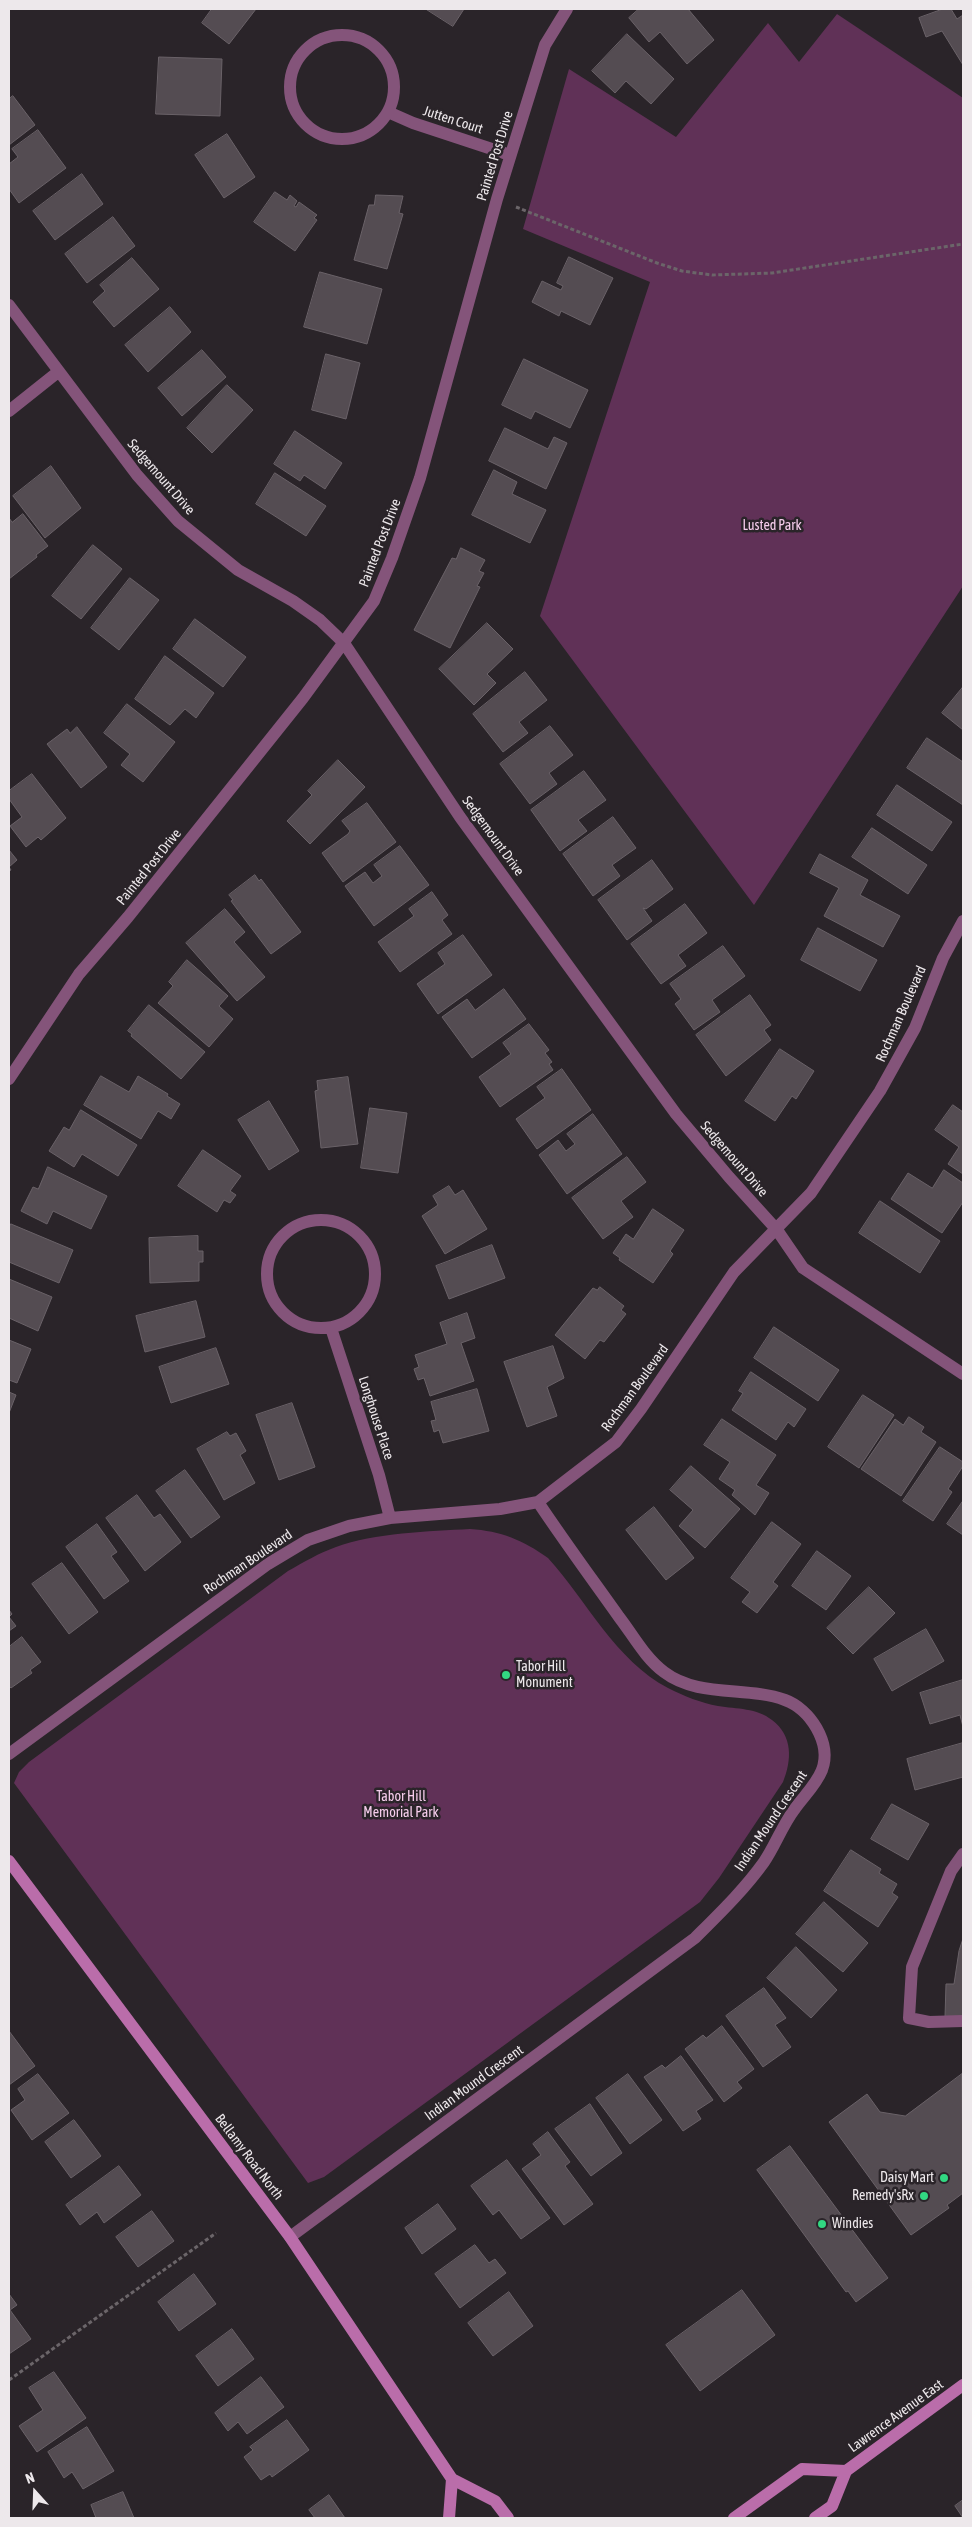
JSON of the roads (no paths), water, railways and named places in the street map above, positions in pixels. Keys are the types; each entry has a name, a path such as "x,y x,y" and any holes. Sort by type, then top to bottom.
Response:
{"street":[{"name":"Painted Post Drive","path":"9,1079 79,974 128,917 304,698 374,601 392,558 420,478 497,199 545,45 567,9"},
{"path":"342,34 370,42 392,66 396,92 388,112 375,127 349,140 320,135 297,114 290,91 293,68 312,44 342,34"},
{"name":"Jutten Court","path":"388,112 413,123 510,155"},
{"name":"Sedgemount Drive","path":"9,305 137,475 178,521 238,570 293,601 320,620 344,643 460,817 676,1114 777,1230 803,1268 963,1374"},
{"path":"9,411 58,372"},
{"name":"Rochman Boulevard","path":"9,1754 289,1550 308,1540 349,1526 390,1518 500,1509 538,1502 619,1439 734,1272 811,1193 880,1091 911,1036 943,958 963,921"},
{"path":"323,1220 348,1227 367,1245 375,1270 371,1296 355,1317 331,1328 305,1327 282,1314 268,1292 266,1266 277,1241 297,1225 323,1220"},
{"name":"Longhouse Place","path":"331,1328 379,1475 390,1518"},
{"name":"Indian Mound Crescent","path":"290,2236 695,1938 727,1907 764,1862 793,1811 810,1790 822,1770 825,1754 821,1740 816,1727 803,1710 779,1698 686,1683 665,1673 638,1643 538,1502"},
{"path":"963,1854 951,1871 912,1967 909,2018 929,2022 963,2021"},
{"name":"Bellamy Road North","path":"9,1861 290,2236 452,2479 494,2500 508,2518"},
{"name":"Lawrence Avenue East","path":"815,2518 832,2506 846,2471 963,2385"},
{"name":"Lawrence Avenue East","path":"734,2518 802,2469 846,2471"},
{"path":"449,2518 452,2479"}],"place":[{"name":"Tabor Hill Monument","path":"506,1675"},
{"name":"Daisy Mart","path":"944,2178"},
{"name":"Remedy'sRx","path":"924,2196"},
{"name":"Windies","path":"822,2224"}],"park label":[{"name":"Lusted Park","path":"772,526"},
{"name":"Tabor Hill Memorial Park","path":"401,1805"}]}
